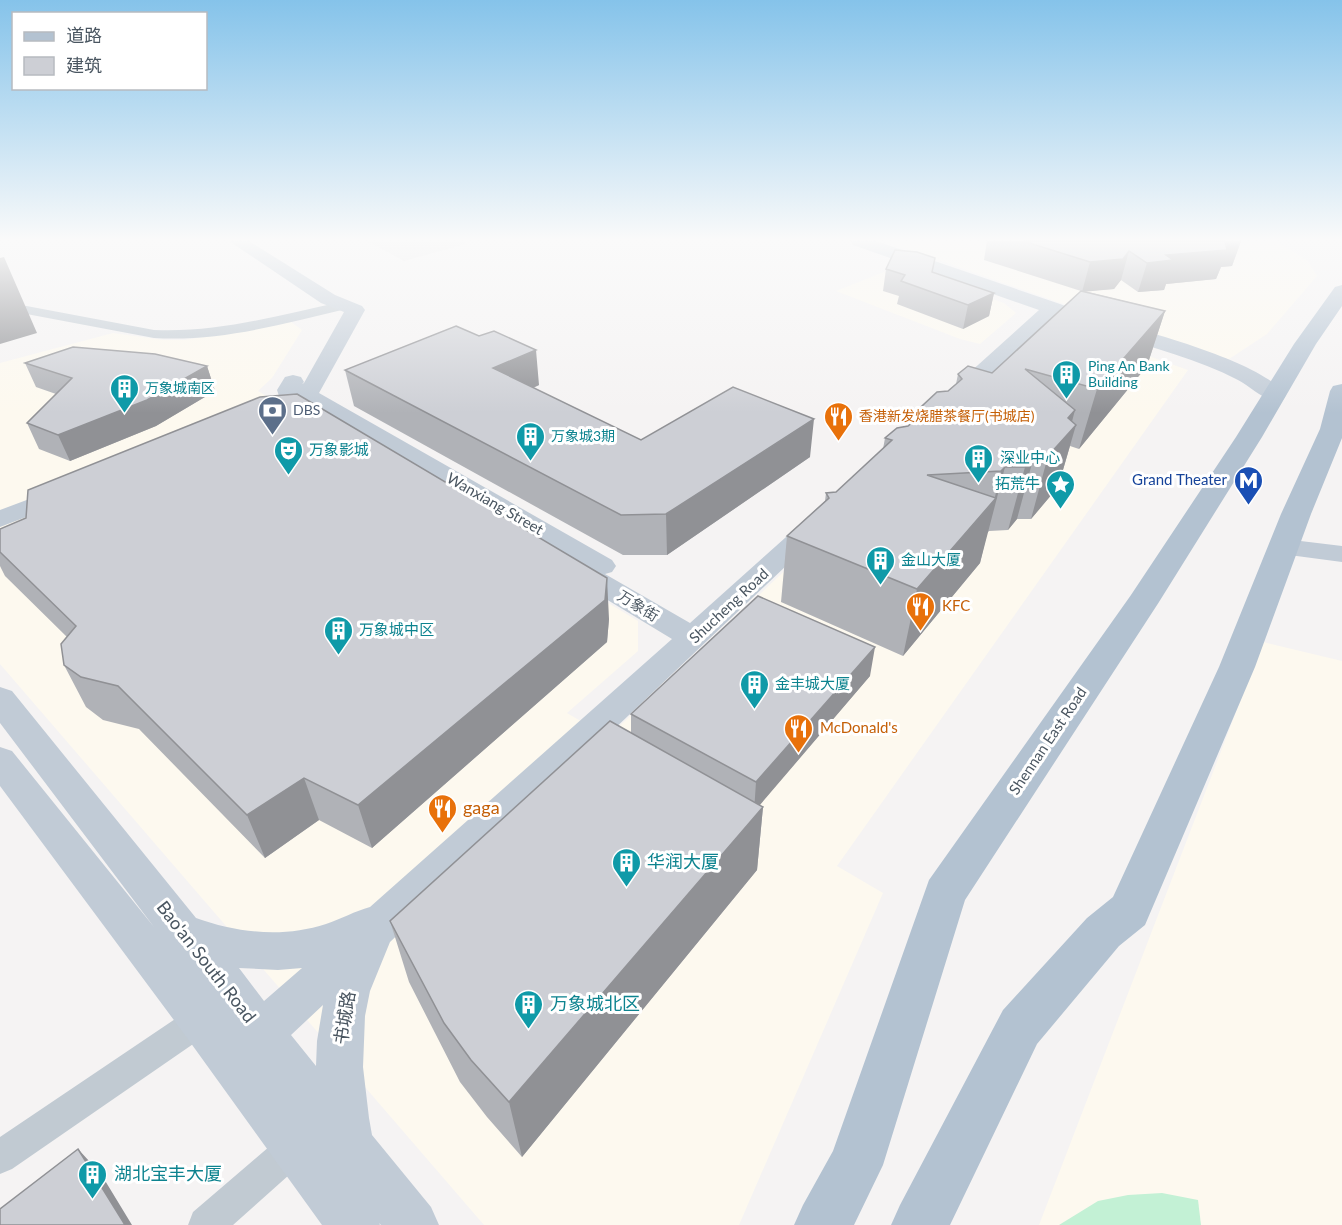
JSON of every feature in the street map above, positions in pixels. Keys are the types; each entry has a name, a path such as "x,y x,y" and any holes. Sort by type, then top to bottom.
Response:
{"main road":[{"name":"Shennan East Road","path":"823,1225 856,1165 945,892 1143,602 1305,344 1337,298"},
{"path":"920,1225 1020,1027 1103,932 1129,911 1237,667 1296,514 1333,429 1342,391"},
{"path":"798,1225 856,1165"}],"street":[{"path":"332,298 348,308"},
{"path":"1025,298 1241,374 1261,384 1275,395"},
{"path":"0,305 154,334 178,336 219,332 348,308"},
{"path":"285,398 315,383 348,308"},
{"path":"932,419 1053,308"},
{"name":"万象街","path":"285,398 700,632"},
{"name":"Wanxiang Street","path":"285,398 700,632"},
{"path":"0,506 81,480 0,519"},
{"name":"Shucheng Road","path":"405,903 835,508"},
{"path":"1284,547 1342,554"},
{"name":"Bao'an South Road","path":"0,699 413,1225"},
{"path":"0,760 201,1020 354,1225"},
{"path":"180,929 209,943 239,950 275,952 339,939 382,918 405,903"},
{"name":"书城路","path":"261,1033 405,903"},
{"name":"书城路","path":"352,1149 343,1113 339,1073 340,1022 345,999 360,958 373,939 405,903"},
{"path":"0,1157 201,1020"},
{"path":"206,1225 296,1146"}],"shaded area":[{"path":"855,298 990,298 1004,303 1016,313 980,344 960,339"},
{"path":"1047,298 1298,298 1267,334 1226,361"},
{"path":"1050,321 1188,370 837,866 883,893 739,1225 484,1225 0,664 0,363 113,333 164,340 185,340 291,322 302,330 272,378 258,391 638,621 638,651 567,713 608,737"},
{"path":"1263,642 1342,661 1342,1225 1039,1225"}],"green space":[{"path":"1162,1193 1198,1200 1201,1225 1059,1225 1098,1201 1128,1195"}],"building":[{"path":"949,298 983,298 968,305"},
{"path":"1073,298 1111,298 1165,311 1097,389 1025,369 1075,410 1068,418 1076,425 1048,456 1034,456 1025,467 1005,467 1001,471 927,475 996,498 917,589 787,536 829,498 826,493 836,492 892,440 885,438 897,428 908,426 924,412 921,407 937,392 948,391 962,379 958,374 968,366 992,373"},
{"path":"456,326 479,336 494,331 536,350 493,368 641,440 733,387 814,419 666,514 621,515 345,370"},
{"path":"73,347 155,354 207,366 147,400 58,435 27,423 72,378 25,363"},
{"name":"万象城中区","path":"297,394 607,578 605,600 358,805 304,778 247,815 118,686 81,677 64,665 61,644 76,626 0,552 0,529 26,518 28,490 260,397"},
{"name":"金丰城大厦","path":"758,596 875,647 756,782 631,714"},
{"path":"610,721 763,807 509,1102 471,1060 444,1023 390,921"},
{"path":"78,1149 125,1225 0,1225 0,1209"}],"place":[{"name":"Ping An Bank Building","path":"1067,400"},
{"name":"万象城南区","path":"124,414"},
{"name":"DBS","path":"272,436"},
{"name":"香港新发烧腊茶餐厅(书城店)","path":"838,442"},
{"name":"万象城3期","path":"530,462"},
{"name":"万象影城","path":"288,476"},
{"name":"深业中心","path":"979,484"},
{"name":"Grand Theater","path":"1248,506"},
{"name":"拓荒牛","path":"1061,510"},
{"name":"金山大厦","path":"880,586"},
{"name":"KFC","path":"921,632"},
{"name":"万象城中区","path":"338,656"},
{"name":"金丰城大厦","path":"754,710"},
{"name":"McDonald's","path":"799,754"},
{"name":"gaga","path":"442,834"},
{"name":"华润大厦","path":"626,888"},
{"name":"万象城北区","path":"529,1030"},
{"name":"湖北宝丰大厦","path":"93,1200"}]}
